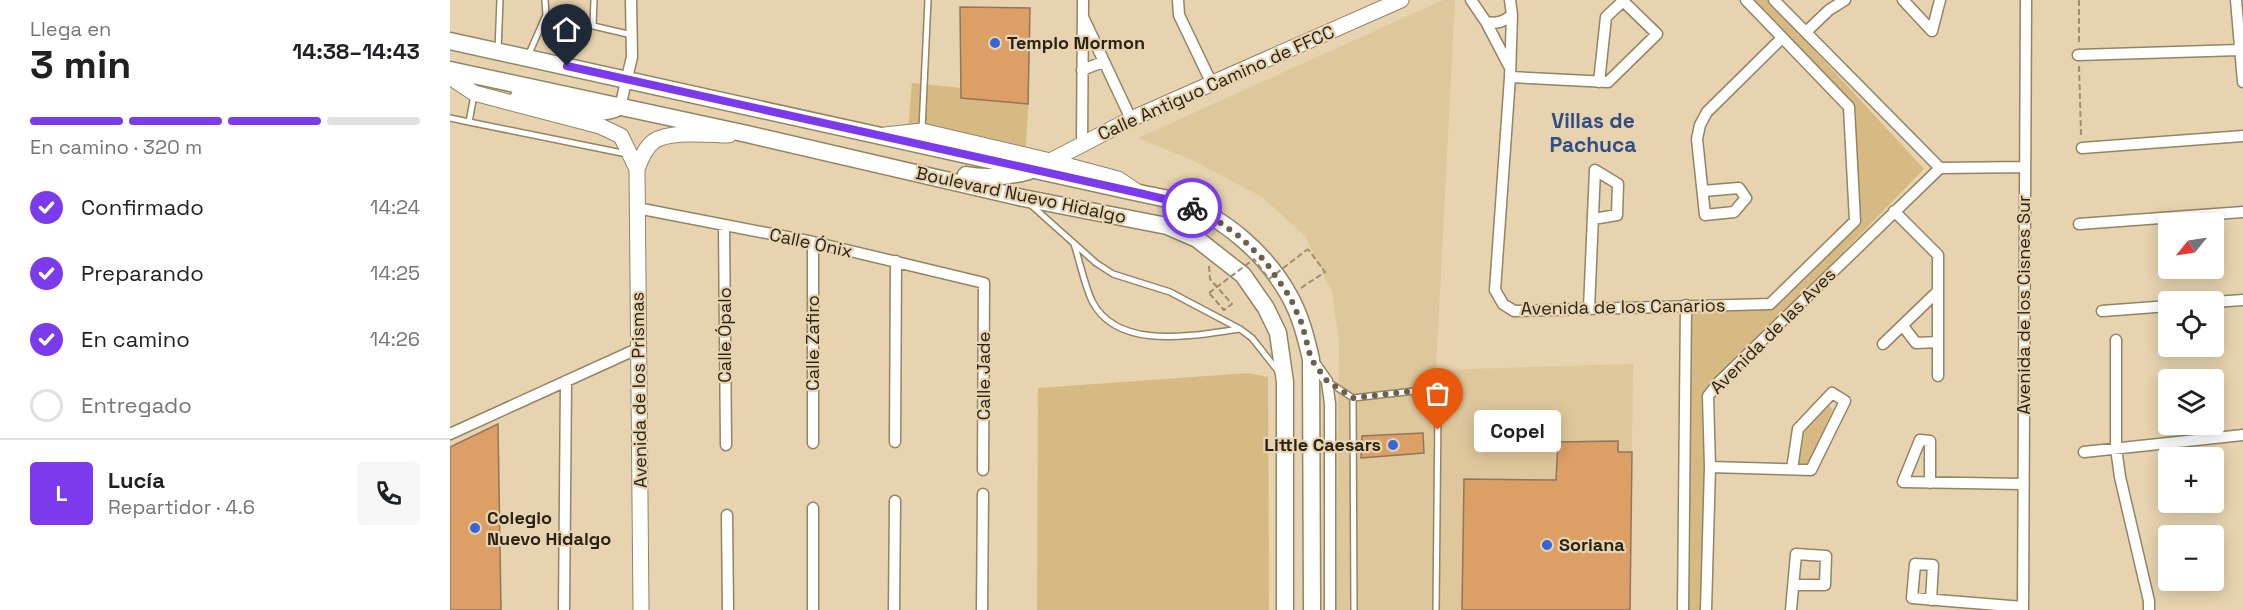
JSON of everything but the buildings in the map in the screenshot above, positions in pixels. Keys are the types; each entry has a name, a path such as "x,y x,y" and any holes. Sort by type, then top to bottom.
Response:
{"main road":[{"name":"Calle Antiguo Camino de FFCC","path":"1033,170 1131,119 1401,0"},
{"name":"Boulevard Nuevo Hidalgo","path":"450,41 1139,193 1181,203 1211,216 1240,237 1265,261 1290,297 1302,324 1311,359 1312,610"},
{"path":"450,73 474,93 600,126 621,136 634,162 654,141 670,135 747,134"},
{"path":"450,73 481,87 595,114 608,113 620,107"},
{"name":"Boulevard Nuevo Hidalgo","path":"620,107 1023,198 1167,226 1197,239 1242,276 1266,308 1278,333 1285,382 1285,610"},
{"path":"876,136 922,131 1118,179 1139,193"},
{"path":"1020,154 1082,144 1079,162 1083,170"},
{"name":"Avenida de los Prismas","path":"634,162 637,208 641,610"},
{"path":"899,169 937,170 983,178 1009,177 1033,170"}],"street":[{"path":"620,107 632,57 632,0"},
{"path":"1082,144 1083,0"},
{"path":"1178,0 1179,15 1212,84"},
{"path":"1471,0 1486,22 1510,72 1599,82 1608,82 1657,34 1623,1 1606,16 1599,82"},
{"name":"Avenida de los Canarios","path":"1510,0 1512,15 1510,72 1495,290 1503,304 1514,311 1770,304"},
{"path":"1746,0 1849,107 1855,221 1869,235"},
{"path":"1774,0 1940,168 2024,167"},
{"path":"1806,32 1829,10 1845,0"},
{"path":"1903,0 1932,31 1940,0"},
{"name":"Avenida de los Cisnes Sur","path":"2023,609 2026,0"},
{"path":"2236,0 2243,82"},
{"path":"1486,22 1494,24 1504,22 1512,15"},
{"path":"1082,16 1131,119"},
{"path":"1703,191 1697,139 1700,124 1707,112 1782,38"},
{"path":"2078,55 2240,50"},
{"path":"1082,70 1103,62"},
{"path":"1849,107 1863,91"},
{"path":"2082,148 2243,136"},
{"name":"Avenida de las Aves","path":"1706,610 1710,467 1708,396 1869,235 1940,168"},
{"path":"1589,308 1595,170 1618,184 1617,215 1593,219"},
{"name":"Calle Ónix","path":"637,208 813,242 984,283"},
{"path":"1894,211 1938,255 1938,376"},
{"path":"2079,224 2243,212"},
{"name":"Avenida de las Aves","path":"1770,304 1855,221"},
{"name":"Calle Ópalo","path":"724,225 726,445"},
{"name":"Calle Zafiro","path":"813,242 813,443"},
{"path":"895,442 896,261"},
{"name":"Calle Jade","path":"983,470 984,283"},
{"path":"1883,344 1937,292"},
{"path":"2224,301 2243,300"},
{"path":"1770,304 1779,324"},
{"name":"Avenida de las Aves","path":"1683,610 1686,305"},
{"path":"2102,311 2158,307"},
{"path":"1903,326 1916,343 1938,342"},
{"path":"2116,340 2116,448 2120,477 2149,601 2149,610"},
{"path":"450,434 639,348"},
{"path":"1311,359 1327,381 1330,404 1330,610"},
{"path":"564,610 566,381"},
{"path":"1686,388 1708,396"},
{"path":"1710,467 1811,470 1845,401 1832,393 1798,429 1792,469"},
{"path":"2084,452 2243,435"},
{"path":"1930,483 2023,484"},
{"path":"982,610 983,494"},
{"path":"894,610 895,501"},
{"path":"813,508 813,610"},
{"path":"727,515 728,610"},
{"path":"1791,610 1795,585"},
{"path":"1931,600 2023,609"}],"lane":[{"path":"498,52 500,0"},
{"path":"527,58 546,15 545,0"},
{"path":"593,26 594,0"},
{"path":"922,131 928,0"},
{"path":"546,15 632,35"},
{"path":"470,122 474,93"},
{"path":"450,118 634,162"},
{"path":"1023,198 1096,263 1113,274 1170,292 1240,329 1252,338 1269,357 1285,382"},
{"path":"1074,242 1092,301 1106,318 1123,330 1160,337 1178,337 1240,329"},
{"path":"1327,381 1353,398 1423,390 1438,409 1436,610"},
{"path":"1353,398 1354,610"}],"path":[{"path":"2079,0 2078,55 2082,148"},
{"path":"1210,279 1232,304 1224,310 1209,293 1254,259 1269,279 1308,249 1324,272 1290,297"}],"shaded area":[{"path":"1443,0 1455,0 1436,370 1633,364 1630,610 1336,610 1339,341 1332,292 1305,236 1262,197 1194,161 1138,138"},
{"path":"1750,0 1768,0 1924,169 1707,392 1703,610 1687,610 1690,310 1769,307 1852,228 1852,106"},
{"path":"912,83 1029,95 1025,161 907,142"},
{"path":"1248,373 1268,377 1269,610 1037,610 1038,388"},
{"path":"1825,404 1833,409 1808,466 1798,464 1802,431"}],"way so far":[{"path":"1192,208 1211,216 1240,237 1265,261 1290,297 1302,324 1311,359 1327,381 1353,398 1423,390 1438,409 1438,430"}],"place":[{"name":"Templo Mormon","path":"995,43"},
{"name":"Copel","path":"1438,430"},
{"name":"Little Caesars","path":"1393,445"},
{"name":"Colegio Nuevo Hidalgo","path":"475,528"},
{"name":"Soriana","path":"1547,545"}],"district":[{"name":"Villas de Pachuca","path":"1593,133"}],"route":[{"path":"567,66 1139,193 1181,203 1192,208"}]}
